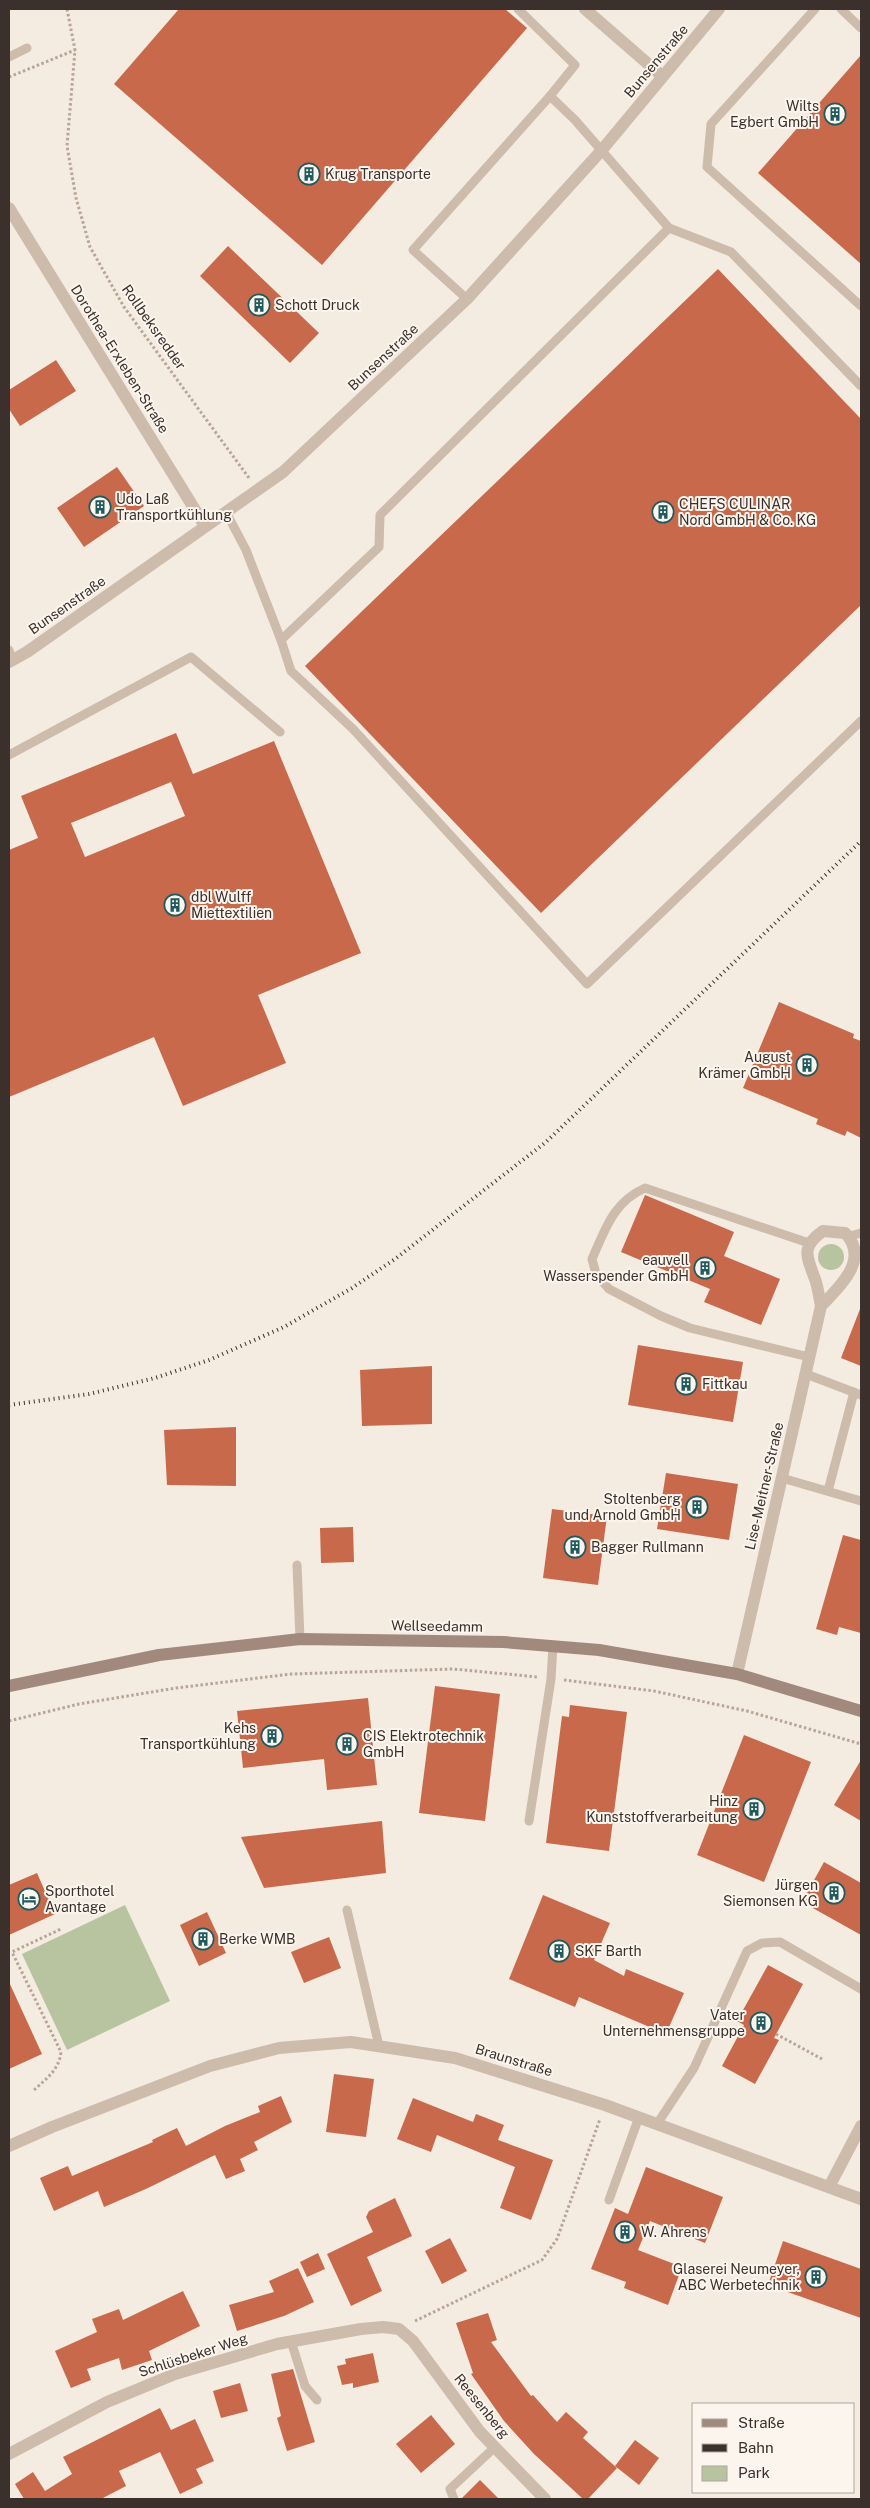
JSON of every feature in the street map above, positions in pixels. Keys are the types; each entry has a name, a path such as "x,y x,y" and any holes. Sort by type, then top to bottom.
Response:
{"main road":[{"name":"Wellseedamm","path":"9,1686 159,1654 300,1639 503,1642 599,1650 737,1674 861,1711"}],"street":[{"path":"586,9 662,76"},
{"name":"Bunsenstraße","path":"10,658 283,472 467,299 601,151 718,9"},
{"name":"Dorothea-Erxleben-Straße","path":"9,208 205,526"},
{"path":"809,1243 823,1231 856,1235 859,1258 855,1271 821,1306"},
{"name":"Lise-Meitner-Straße","path":"737,1674 821,1306 815,1279 806,1256 809,1243"},
{"name":"Braunstraße","path":"9,2146 52,2126 210,2066 279,2048 351,2042 455,2058 605,2105 861,2199"},
{"path":"829,2187 861,2126"},
{"name":"Schlüsbeker Weg","path":"9,2454 106,2402 175,2374 291,2341 361,2329 399,2329"},
{"name":"Reesenberg","path":"399,2329 413,2341 480,2432 545,2499"}],"lane":[{"path":"467,299 413,250 550,96 575,65 518,9"},
{"path":"815,9 711,124 708,167 861,306"},
{"path":"840,9 861,28"},
{"path":"9,57 27,48"},
{"path":"550,96 575,120 668,228 731,252 861,386"},
{"path":"281,640 379,547 380,515 668,228"},
{"path":"226,512 246,550 291,671 353,729 587,984 861,721"},
{"path":"9,755 191,657 280,732"},
{"path":"809,1243 645,1188 630,1194 612,1215 592,1259 596,1274 609,1288 661,1316 690,1328 809,1357"},
{"path":"806,1374 858,1393 828,1491"},
{"path":"782,1478 861,1501"},
{"path":"297,1565 300,1639"},
{"path":"529,1821 551,1679 553,1646"},
{"path":"347,1910 379,2046"},
{"path":"657,2124 694,2068 747,1951 762,1943 780,1942 861,1989"},
{"path":"609,2200 639,2117"},
{"path":"291,2341 305,2386 317,2400"},
{"path":"454,2499 450,2488 495,2447"}],"path":[{"name":"Rollbeksredder","path":"67,9 75,50 67,146 76,198 90,247 124,307 258,490"},
{"path":"9,77 75,50"},
{"path":"9,1721 79,1704 176,1688 291,1674 453,1669 654,1691 747,1711 861,1744"},
{"path":"34,2090 55,2070 60,2062 61,2052 12,1952 61,1929"},
{"path":"776,2034 822,2059"},
{"path":"399,2329 542,2260 557,2239 605,2105"}],"green space":[{"path":"831,1244 840,1248 844,1257 840,1266 831,1270 822,1266 818,1257 822,1248"},
{"path":"125,1905 170,2001 67,2050 22,1954"}],"building":[{"name":"Krug Transporte","path":"179,9 505,9 527,28 322,265 114,84"},
{"name":"Wilts Egbert GmbH","path":"861,55 861,264 758,173"},
{"name":"Schott Druck","path":"228,246 319,333 290,363 200,276"},
{"name":"CHEFS CULINAR Nord GmbH & Co. KG","path":"718,269 861,419 861,605 541,913 305,666"},
{"path":"56,360 76,391 20,426 9,409 9,390"},
{"name":"Udo Laß Transportkühlung","path":"117,467 144,506 84,547 57,508"},
{"name":"dbl Wulff Miettextilien","path":"176,733 193,774 274,741 361,953 258,995 286,1063 183,1106 154,1037 9,1097 9,850 38,838 21,796","holes":["171,782 185,816 85,857 71,823"]},
{"name":"August Krämer GmbH","path":"779,1002 854,1034 853,1038 861,1041 861,1138 847,1131 845,1136 816,1124 818,1119 743,1088"},
{"name":"eauvell Wasserspender GmbH","path":"645,1195 734,1232 724,1256 780,1279 761,1325 704,1302 710,1289 621,1252"},
{"path":"861,1309 861,1366 841,1358"},
{"name":"Fittkau","path":"638,1345 743,1362 733,1422 628,1405"},
{"path":"432,1366 432,1424 362,1426 360,1370"},
{"path":"236,1427 236,1486 167,1485 164,1430"},
{"name":"Stoltenberg und Arnold GmbH","path":"666,1473 738,1484 729,1540 657,1529"},
{"name":"Bagger Rullmann","path":"552,1509 607,1516 598,1585 543,1578"},
{"path":"353,1527 354,1562 321,1563 320,1528"},
{"path":"843,1535 861,1540 861,1633 839,1627 837,1635 816,1629"},
{"path":"435,1686 500,1694 485,1821 419,1813"},
{"path":"368,1698 377,1785 327,1790 324,1759 243,1768 237,1711"},
{"path":"570,1705 627,1712 609,1851 546,1843 562,1716 569,1717"},
{"name":"Hinz Kunststoffverarbeitung","path":"744,1735 811,1762 764,1882 697,1855"},
{"path":"861,1760 861,1821 834,1805"},
{"path":"382,1821 386,1873 264,1888 241,1837"},
{"name":"Jürgen Siemonsen KG","path":"824,1862 861,1883 861,1935 802,1902"},
{"name":"Sporthotel Avantage","path":"37,1873 55,1914 9,1935 9,1885"},
{"name":"SKF Barth","path":"543,1895 610,1923 594,1960 624,1976 626,1969 684,1993 666,2034 579,1997 575,2007 509,1979"},
{"name":"Berke WMB","path":"207,1912 226,1953 199,1966 180,1925"},
{"path":"329,1937 341,1968 304,1983 291,1952"},
{"name":"Vater Unternehmensgruppe","path":"768,1965 803,1984 774,2038 779,2040 755,2084 722,2066 744,2025 737,2021"},
{"path":"9,1982 42,2054 9,2069"},
{"path":"334,2074 374,2079 366,2137 326,2132"},
{"path":"281,2096 292,2122 254,2142 258,2150 240,2159 245,2171 226,2179 215,2155 104,2207 98,2191 54,2211 40,2178 68,2166 72,2176 153,2142 152,2140 177,2128 186,2146 225,2126 260,2112 258,2106"},
{"path":"413,2098 473,2122 476,2114 504,2125 498,2140 553,2160 531,2220 500,2208 515,2167 437,2135 431,2152 397,2139"},
{"name":"W. Ahrens","path":"646,2167 723,2197 705,2243 650,2221 638,2250 682,2267 668,2305 624,2288 626,2282 591,2269 615,2208 628,2214"},
{"path":"395,2198 412,2236 367,2257 382,2291 351,2306 327,2254 373,2232 366,2217 369,2211"},
{"path":"450,2238 467,2271 442,2284 425,2251"},
{"name":"Glaserei Neumeyer, ABC Werbetechnik","path":"783,2241 861,2269 861,2318 768,2285"},
{"path":"318,2253 325,2269 307,2277 300,2262"},
{"path":"298,2268 314,2302 284,2316 237,2331 229,2305 274,2292 269,2281"},
{"path":"183,2291 200,2326 149,2351 152,2360 122,2370 119,2358 87,2369 91,2380 71,2388 55,2351 97,2332 92,2319 119,2309 123,2320"},
{"path":"488,2313 497,2340 491,2342 531,2396 533,2395 557,2422 566,2412 588,2432 583,2438 617,2468 588,2499 583,2499 534,2454 504,2421 471,2374 473,2373 456,2323"},
{"path":"373,2353 379,2382 353,2388 353,2383 342,2385 337,2366 346,2364 345,2359"},
{"path":"293,2369 315,2442 287,2451 277,2418 281,2416 271,2374"},
{"path":"240,2383 248,2411 221,2418 213,2391"},
{"path":"160,2408 171,2430 195,2419 214,2461 196,2469 203,2483 180,2494 160,2452 119,2471 126,2486 101,2499 24,2499 15,2484 33,2472 45,2491 72,2474 63,2457"},
{"path":"431,2415 455,2444 421,2473 396,2444"},
{"path":"635,2440 659,2458 639,2485 615,2466"},
{"path":"480,2480 499,2499 461,2499"}],"railway":[{"path":"9,1405 89,1394 155,1378 209,1360 284,1327 352,1288 395,1259 546,1142 861,841"}],"place":[{"name":"Wilts Egbert GmbH","path":"835,114"},
{"name":"Krug Transporte","path":"309,174"},
{"name":"Schott Druck","path":"259,305"},
{"name":"Udo Laß Transportkühlung","path":"100,507"},
{"name":"CHEFS CULINAR Nord GmbH & Co. KG","path":"663,512"},
{"name":"dbl Wulff Miettextilien","path":"175,905"},
{"name":"August Krämer GmbH","path":"807,1065"},
{"name":"eauvell Wasserspender GmbH","path":"705,1268"},
{"name":"Fittkau","path":"686,1384"},
{"name":"Stoltenberg und Arnold GmbH","path":"697,1507"},
{"name":"Bagger Rullmann","path":"575,1547"},
{"name":"Kehs Transportkühlung","path":"272,1736"},
{"name":"CIS Elektrotechnik GmbH","path":"347,1744"},
{"name":"Hinz Kunststoffverarbeitung","path":"754,1809"},
{"name":"Jürgen Siemonsen KG","path":"834,1893"},
{"name":"Sporthotel Avantage","path":"29,1899"},
{"name":"Berke WMB","path":"203,1939"},
{"name":"SKF Barth","path":"559,1951"},
{"name":"Vater Unternehmensgruppe","path":"761,2023"},
{"name":"W. Ahrens","path":"625,2232"},
{"name":"Glaserei Neumeyer, ABC Werbetechnik","path":"816,2277"}]}
